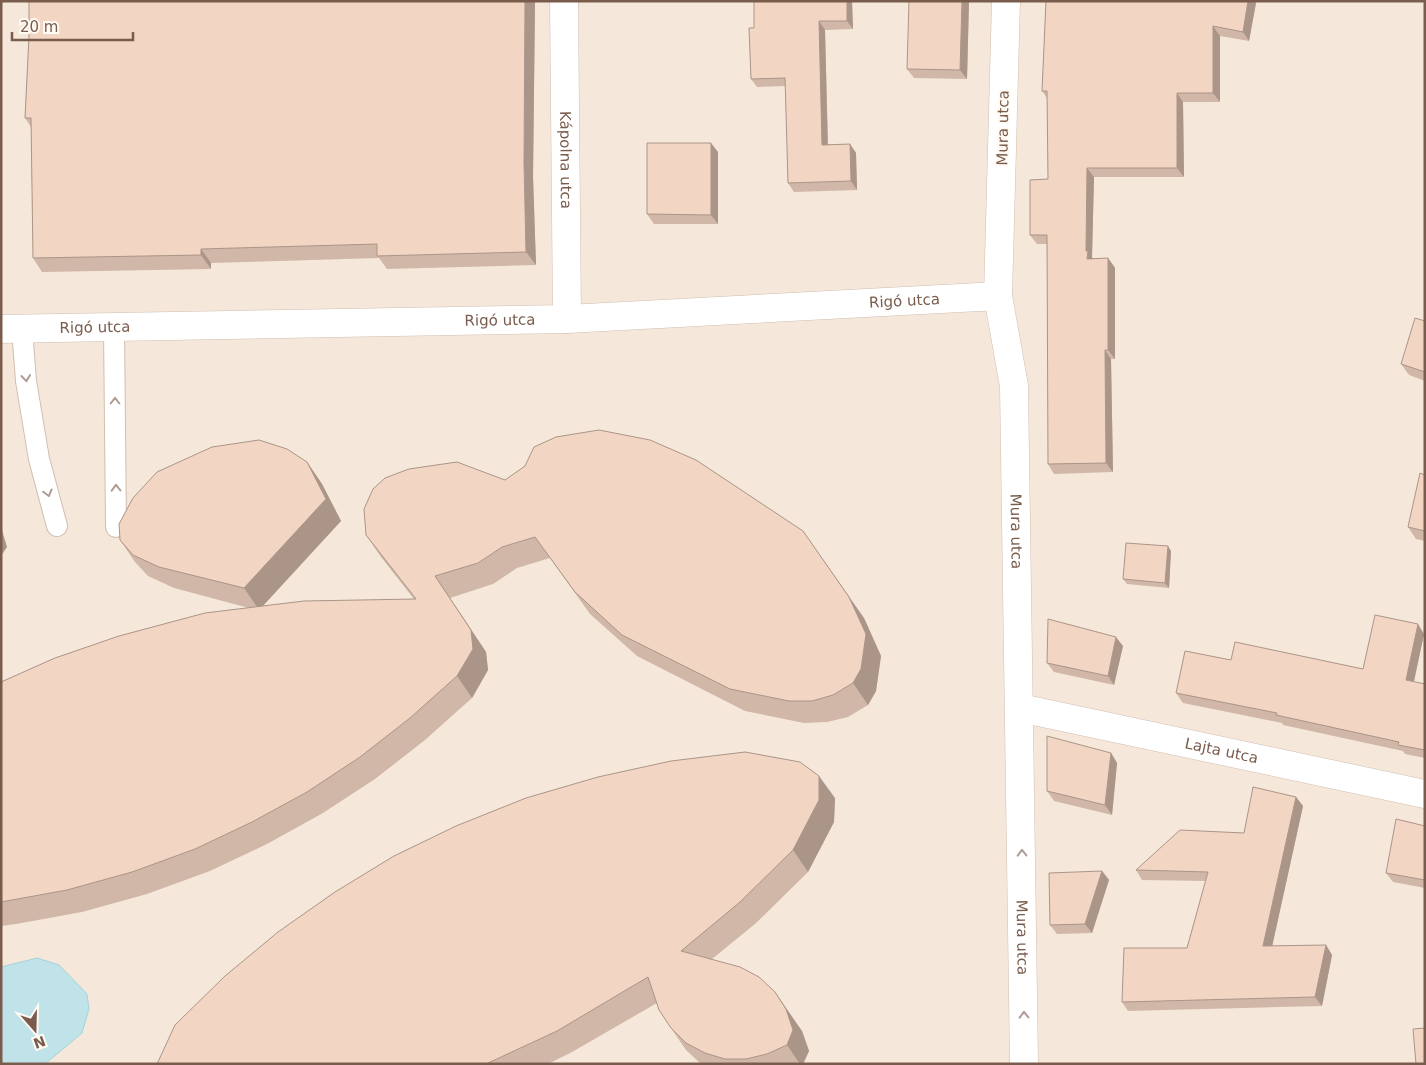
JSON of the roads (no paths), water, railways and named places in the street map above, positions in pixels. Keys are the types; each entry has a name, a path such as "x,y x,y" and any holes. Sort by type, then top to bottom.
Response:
{"street":[{"name":"Kápolna utca","path":"564,1 567,319"},
{"name":"Mura utca","path":"1006,1 998,296 1014,386 1024,1064"},
{"name":"Rigó utca","path":"11,329 567,319 998,296"},
{"name":"Lajta utca","path":"1020,708 1425,794"}],"lane":[{"path":"114,327 116,527"},
{"path":"11,329 26,381 37,450 57,526"}],"water":[{"path":"37,958 59,965 87,994 89,1009 82,1033 45,1064 1,1064 1,967"}]}
